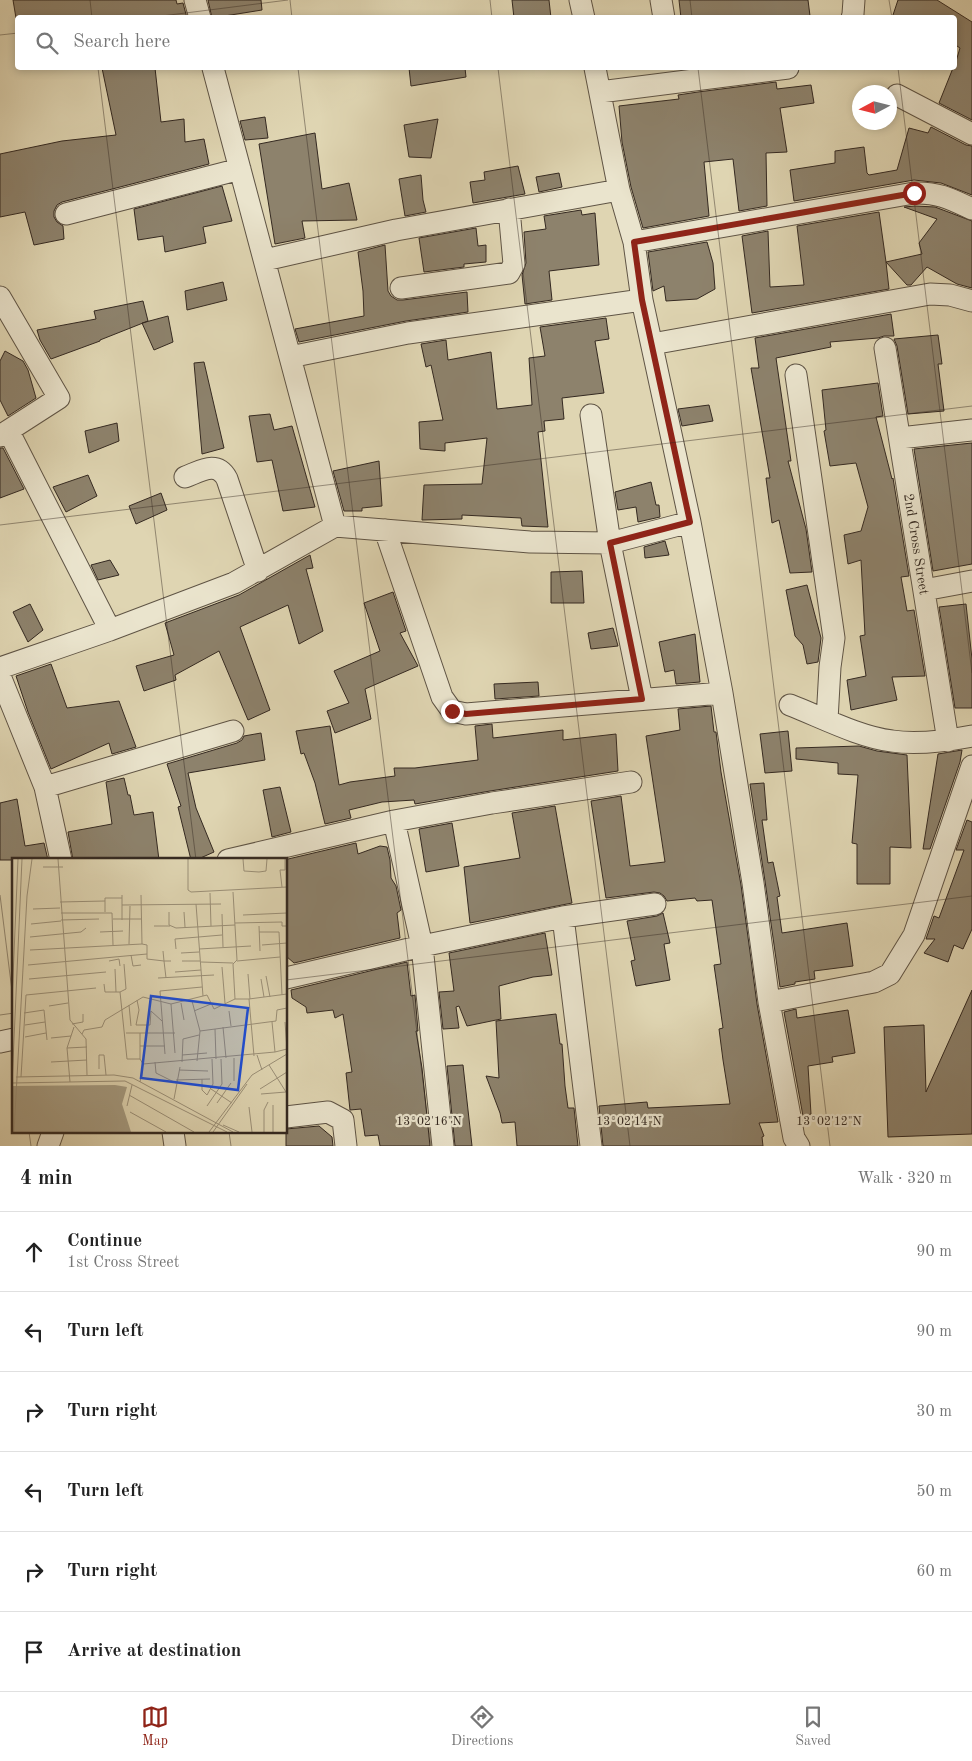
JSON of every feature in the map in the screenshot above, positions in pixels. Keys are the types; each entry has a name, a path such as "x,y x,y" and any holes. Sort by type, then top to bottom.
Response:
{"street":[{"path":"196,0 199,15"},
{"path":"580,0 583,15"},
{"path":"661,0 664,15"},
{"path":"853,15 854,0"},
{"path":"214,70 335,526"},
{"path":"595,70 619,190 634,242 642,300 690,522 722,692 753,883 769,1002 794,1138 799,1146"},
{"path":"600,92 772,70"},
{"path":"898,95 972,134"},
{"path":"66,214 240,169"},
{"path":"265,260 396,230 619,190"},
{"path":"634,242 914,193 928,192 943,195 972,209"},
{"path":"401,288 508,273 514,264 509,209"},
{"path":"652,344 930,294 950,295 972,301"},
{"path":"0,297 59,398 4,434 110,630"},
{"path":"290,357 408,333 642,300"},
{"name":"2nd Cross Street","path":"885,348 948,741"},
{"path":"796,376 834,638 830,667 827,720"},
{"path":"591,415 610,543 642,699"},
{"path":"900,438 972,430"},
{"path":"185,477 207,469 217,468 223,472 258,571"},
{"path":"0,668 110,630 234,583 335,526 530,542 610,543 690,522"},
{"path":"385,530 442,697 452,711 466,714 722,692"},
{"path":"924,590 972,581"},
{"path":"0,676 45,787 61,858"},
{"path":"790,705 865,734 891,741 948,741 972,736"},
{"path":"45,787 233,731"},
{"path":"769,1002 874,982 890,974 914,935 972,766"},
{"path":"236,858 394,820 631,782"},
{"path":"394,820 422,946 443,1146"},
{"path":"288,978 422,946 563,916 655,904"},
{"path":"563,916 591,1146"},
{"path":"288,1117 328,1112 343,1120 346,1146"}],"building":[{"path":"13,0 176,0 177,4 183,3 186,15 16,15"},
{"path":"208,0 261,0 262,10 231,15 211,15"},
{"path":"512,0 549,0 551,15 514,15"},
{"path":"679,0 808,0 810,15 681,15"},
{"path":"898,0 937,0 972,22 972,120 939,103 952,70 957,70 957,58 960,48 957,46 957,15 893,15"},
{"path":"102,70 155,70 161,122 184,119 185,142 204,139 209,164 62,202 57,205 54,217 63,226 64,239 34,245 25,212 0,217 0,154 62,141 116,135"},
{"path":"409,70 465,70 466,77 411,86"},
{"path":"776,82 777,89 811,85 814,103 780,108 787,152 766,153 767,206 739,211 733,159 704,162 709,216 643,228 631,187 622,142 619,106 679,99 678,95"},
{"path":"265,117 268,138 245,140 240,121"},
{"path":"438,119 431,158 409,157 404,125"},
{"path":"931,127 966,145 972,146 972,195 941,183 914,180 794,201 790,170 835,163 835,151 864,147 867,173 869,175 897,170 909,128 928,133"},
{"path":"315,133 322,189 349,183 357,220 302,221 305,238 275,244 259,144"},
{"path":"518,166 525,194 473,203 470,182 485,180 484,172"},
{"path":"559,173 562,187 539,192 536,177"},
{"path":"421,175 426,212 405,216 399,179"},
{"path":"222,186 232,221 203,227 206,243 165,252 163,236 138,240 134,209"},
{"path":"904,207 935,207 972,221 972,288 957,284 927,267 911,285 907,285 886,262 922,254 919,243 937,219"},
{"path":"581,210 582,215 595,213 599,265 549,271 552,300 525,304 522,275 526,263 524,232 546,229 544,216"},
{"path":"879,212 889,289 752,313 742,236 768,231 770,287 804,285 797,226"},
{"path":"476,228 478,246 486,245 486,262 464,264 464,267 424,272 419,238"},
{"path":"707,242 713,263 715,289 697,299 666,301 664,286 653,291 648,252"},
{"path":"385,245 388,291 391,296 397,300 403,300 467,292 468,312 406,321 299,342 295,329 364,316 358,252"},
{"path":"223,282 227,300 187,310 185,291"},
{"path":"143,301 148,321 100,341 51,359 40,340 37,330 96,319 94,311"},
{"path":"891,314 894,336 830,342 831,347 776,358 791,461 788,461 806,529 812,572 790,573 779,520 772,523 766,478 770,478 751,368 759,368 755,338"},
{"path":"168,316 173,342 154,350 142,323"},
{"path":"606,318 609,339 595,341 604,393 562,398 564,419 544,421 545,431 538,432 548,527 522,526 521,518 462,515 462,519 422,520 424,485 482,484 487,438 445,443 445,451 420,449 419,422 443,420 431,365 426,367 421,344 446,340 448,360 491,352 497,409 532,405 529,358 545,356 540,327"},
{"path":"938,335 942,364 938,364 944,411 908,414 897,346 894,339"},
{"path":"5,351 23,361 28,370 36,398 8,416 0,400 0,361"},
{"path":"204,362 224,448 202,454 194,363"},
{"path":"878,383 883,416 876,417 893,478 909,576 901,577 907,611 914,610 925,676 892,677 897,700 851,710 847,680 866,676 860,636 865,635 861,560 848,564 844,535 861,531 868,507 856,463 830,466 824,431 826,430 822,390"},
{"path":"709,405 713,421 682,426 678,409"},
{"path":"270,414 274,430 292,426 315,507 283,511 272,460 257,462 249,416"},
{"path":"117,423 119,441 89,453 85,431"},
{"path":"972,443 972,564 933,571 914,449"},
{"path":"0,448 3,448 24,489 0,498"},
{"path":"379,461 382,506 362,508 362,511 344,511 333,471"},
{"path":"88,475 97,496 66,512 53,487"},
{"path":"651,482 656,505 659,505 660,517 638,522 636,507 618,510 615,492"},
{"path":"161,493 167,510 136,524 129,506"},
{"path":"665,541 669,555 645,558 644,547"},
{"path":"310,555 313,568 306,569 323,631 299,644 288,605 240,627 270,710 248,720 219,651 175,675 176,680 144,691 136,666 174,655 165,623 239,595"},
{"path":"110,560 119,575 98,580 91,565"},
{"path":"582,571 584,603 551,603 551,572"},
{"path":"807,585 821,638 818,662 807,664 803,645 795,636 786,590"},
{"path":"393,592 406,631 400,633 418,666 365,689 371,719 335,733 327,711 349,703 334,671 380,651 364,603"},
{"path":"30,604 43,630 28,642 13,612"},
{"path":"966,604 972,659 972,708 955,708 939,607"},
{"path":"613,628 618,646 591,649 588,633"},
{"path":"695,634 700,682 676,684 674,670 665,672 659,642"},
{"path":"51,664 67,708 119,701 136,747 112,754 109,743 51,769 16,676"},
{"path":"538,682 539,696 495,699 494,684"},
{"path":"711,706 741,885 757,1004 778,1122 759,1123 764,1136 762,1137 763,1146 603,1146 599,1106 647,1102 648,1108 730,1104 719,1029 723,1028 714,965 721,964 712,900 697,901 695,898 667,901 660,893 654,892 606,898 591,801 621,796 630,866 665,862 646,736 680,730 678,709"},
{"path":"492,724 493,738 563,730 563,740 616,734 618,771 415,804 414,800 382,802 349,810 351,818 325,824 315,783 304,753 301,754 296,731 330,726 339,785 395,776 394,768 415,768 478,760 475,726"},
{"path":"788,731 792,771 765,773 760,734"},
{"path":"261,733 265,760 188,773 196,808 214,852 200,858 191,858 178,807 181,806 167,764 237,743 244,736"},
{"path":"859,746 877,751 907,755 911,848 890,847 890,884 857,884 857,844 852,843 858,775 838,774 838,763 796,759 796,748"},
{"path":"962,750 960,762 930,849 923,849 938,754"},
{"path":"124,778 134,815 153,812 159,858 73,858 68,832 112,824 106,782"},
{"path":"764,783 767,820 762,820 768,863 773,862 780,896 777,897 782,933 847,923 853,966 814,971 815,979 795,982 795,984 780,987 750,784"},
{"path":"280,787 291,832 272,837 263,790"},
{"path":"17,799 25,846 44,843 48,858 0,860 0,803"},
{"path":"555,806 572,903 470,923 464,867 520,858 512,813"},
{"path":"967,820 972,822 972,929 963,949 954,945 948,962 924,953 935,939 926,939 934,916 939,918 964,850 956,850"},
{"path":"452,823 459,866 426,872 419,829"},
{"path":"356,843 358,854 380,846 387,847 391,878 396,886 401,910 397,913 400,938 294,963 288,958 288,859"},
{"path":"663,913 670,943 664,944 670,980 636,986 631,961 635,960 627,921 657,916"},
{"path":"545,933 552,975 533,977 499,986 501,1019 467,1026 459,1006 456,1007 459,1028 443,1029 439,992 454,991 449,953"},
{"path":"407,962 411,996 415,995 418,1031 416,1031 430,1146 380,1146 378,1135 365,1136 361,1109 350,1110 346,1073 352,1072 343,1014 335,1018 333,1010 307,1013 306,1007 292,998 291,990"},
{"path":"972,990 972,1134 888,1137 884,1027 924,1025 926,1092"},
{"path":"796,1009 797,1018 848,1010 855,1053 832,1057 833,1062 808,1066 811,1114 803,1116 784,1012"},
{"path":"556,1014 560,1044 562,1044 568,1108 574,1108 578,1146 517,1146 515,1122 502,1123 486,1076 499,1078 496,1021"},
{"path":"463,1065 472,1146 455,1146 447,1066"},
{"path":"319,1126 332,1137 333,1146 286,1146 288,1129"}],"route":[{"path":"452,711 466,714 642,699 610,543 690,522 642,300 634,242 914,193"}]}
